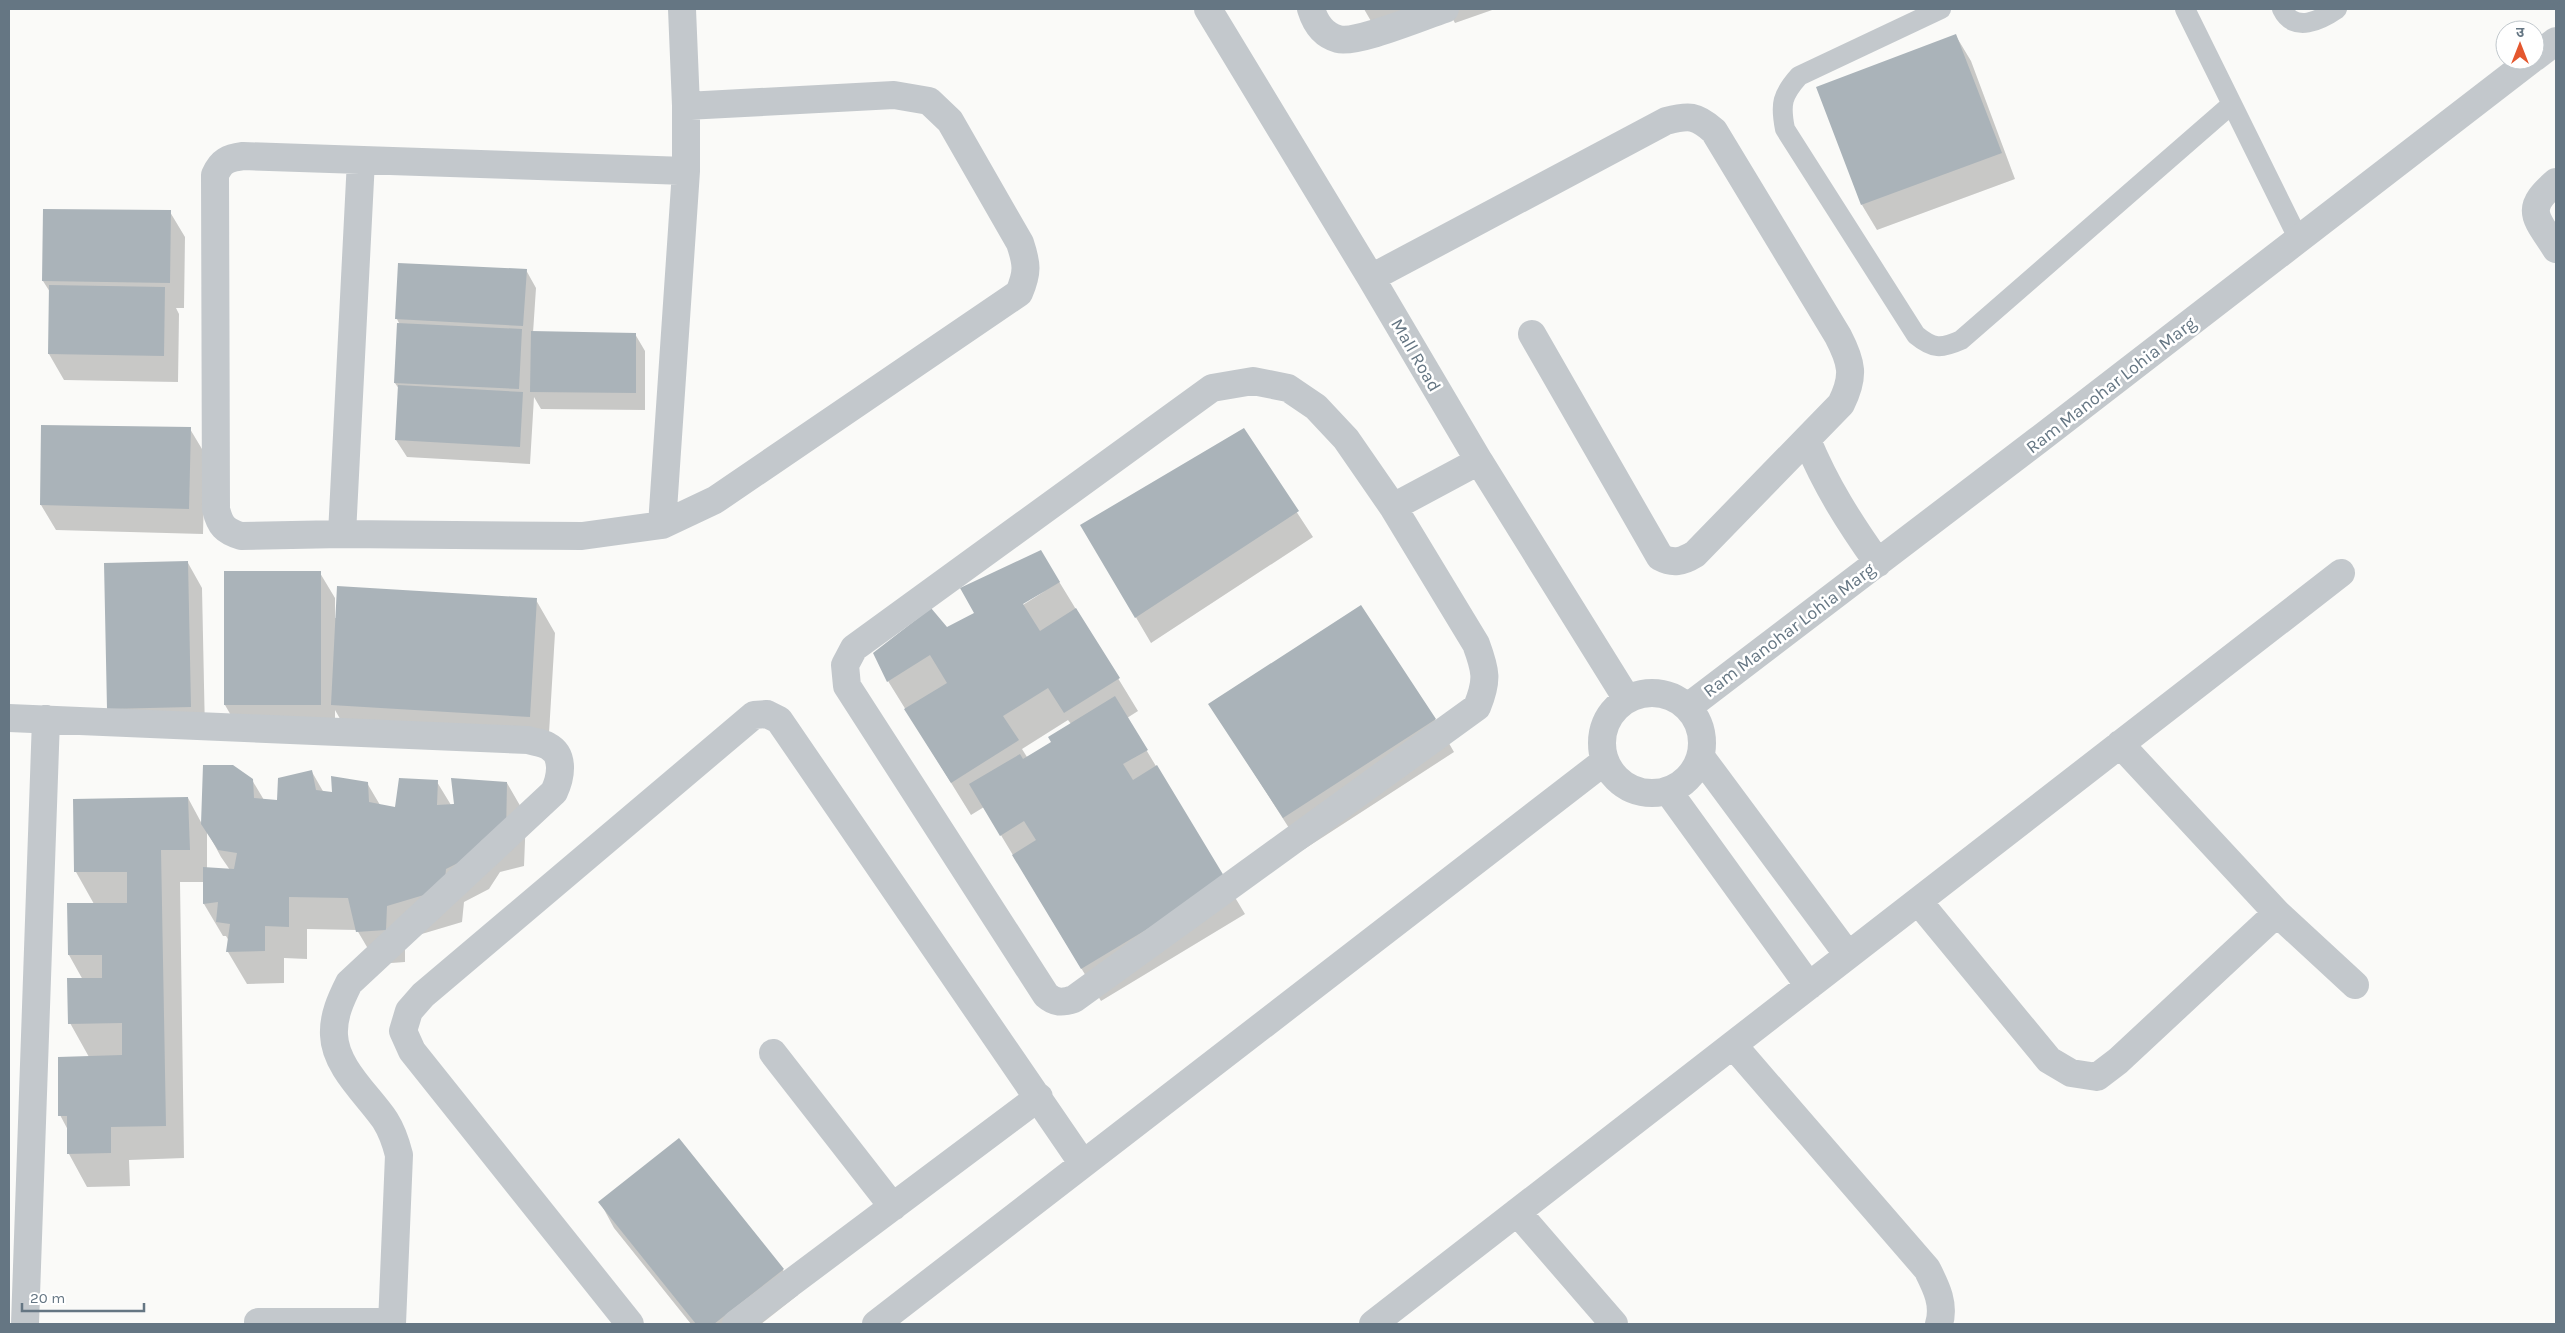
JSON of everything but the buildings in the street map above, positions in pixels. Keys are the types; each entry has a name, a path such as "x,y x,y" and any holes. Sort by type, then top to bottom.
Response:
{"street":[{"path":"662,525 686,171 686,106 682,9"},
{"name":"Mall Road","path":"1208,9 1479,461 1627,699"},
{"path":"1311,9 1324,33 1339,40 1358,38 1445,9"},
{"path":"2545,49 2556,41"},
{"name":"Ram Manohar Lohia Marg","path":"1688,707 2518,70"},
{"path":"686,106 894,95 929,101 950,121 1020,243 1026,262 1026,277 1019,293 724,494 662,525 582,536 342,534 241,536 226,531 219,522 216,509 214,175 220,164 230,158 243,156 686,171"},
{"path":"1371,278 1666,121 1684,116 1701,119 1714,131 1848,354 1852,373 1848,389 1841,404 1807,440 1695,554 1684,561 1670,562 1660,557 1532,334"},
{"path":"342,534 361,160"},
{"path":"2556,182 2539,199 2536,204 2535,214 2556,249"},
{"path":"1253,381 1288,388 1316,406 1346,439 1393,506 1476,644 1484,664 1485,686 1477,707 1074,999 1064,1002 1053,1001 1046,995 847,686 845,665 854,648 1212,388 1253,381"},
{"path":"1807,440 1822,477 1837,504 1878,563"},
{"path":"1393,506 1479,461"},
{"path":"1372,1324 2341,574"},
{"path":"1659,692 1674,697 1688,707 1696,718 1701,730 1703,744 1701,757 1694,772 1683,784 1668,791 1647,793 1633,790 1621,783 1605,761 1602,733 1607,720 1615,708 1627,699 1642,693 1659,692"},
{"path":"630,1324 412,1051 403,1031 409,1012 423,995 754,715 767,714 779,720 1039,1097 1083,1164"},
{"path":"9,718 528,740 548,746 559,759 560,778 554,792 349,983 337,1007 334,1034 338,1053 386,1121 395,1138 399,1156 392,1323 258,1322"},
{"path":"25,1324 46,720"},
{"path":"2120,744 2277,914 2355,985"},
{"path":"1701,757 1848,955"},
{"path":"876,1324 1605,761"},
{"path":"1668,791 1809,986"},
{"path":"1918,901 2049,1060 2071,1073 2096,1077 2118,1062 2277,914"},
{"path":"1733,1045 1927,1269 1938,1291 1941,1316 1938,1324"},
{"path":"773,1053 893,1207"},
{"path":"736,1324 1039,1097"},
{"path":"1517,1212 1614,1324"}],"lane":[{"path":"1941,9 1799,76 1785,91 1781,112 1785,129 1916,335 1928,346 1946,346 1961,340 2232,104"},
{"path":"2185,9 2299,240"},
{"path":"2282,9 2294,21 2310,23 2337,9"}]}
